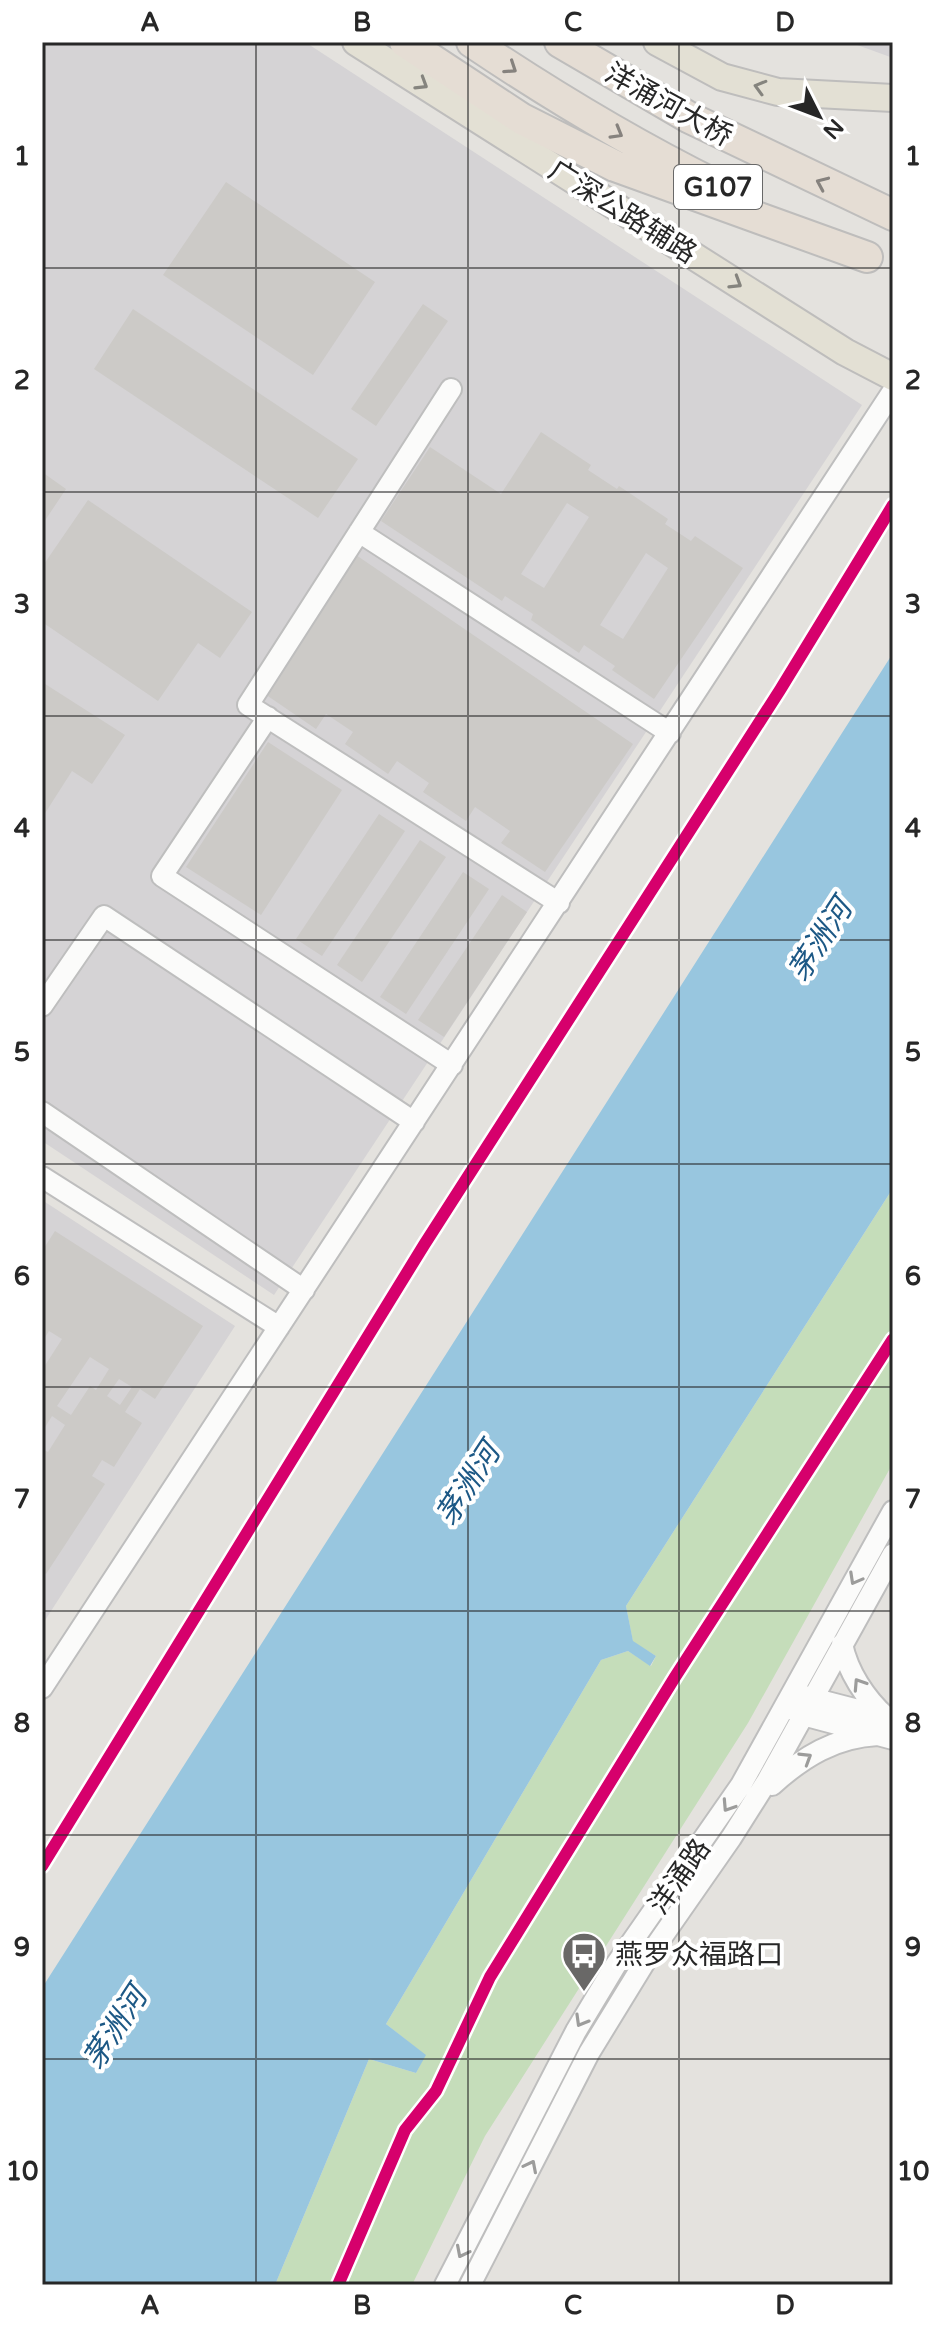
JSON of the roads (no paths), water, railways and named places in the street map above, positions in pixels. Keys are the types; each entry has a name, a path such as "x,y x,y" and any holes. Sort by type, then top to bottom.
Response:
{"highway":[{"path":"405,42 522,119 615,166 880,262"},
{"name":"洋涌河大桥","path":"472,42 550,94 672,164 880,262"},
{"name":"洋涌河大桥","path":"568,47 690,118 893,215"}],"main road":[{"name":"广深公路辅路","path":"356,42 854,357 893,377"},
{"path":"657,42 722,77 778,92 893,98"}],"street":[{"path":"451,389 248,705 559,903"},
{"path":"42,1688 893,391"},
{"path":"359,532 670,733"},
{"path":"268,717 162,876 452,1065"},
{"path":"42,1006 104,916 414,1122"},
{"path":"42,1112 304,1290"},
{"path":"42,1177 279,1327"},
{"name":"洋涌路","path":"470,2285 589,2053 646,1960 750,1809 893,1511"},
{"name":"洋涌路","path":"445,2285 583,2018 615,1966 842,1644 893,1554"},
{"path":"842,1644 855,1679 887,1728"},
{"path":"799,1702 887,1728"},
{"path":"750,1809 780,1777 808,1756 841,1741 887,1728"}],"water":[{"name":"茅洲河","path":"893,653 893,1188 626,1606 633,1641 656,1656 650,1666 628,1651 601,1660 386,2024 426,2055 416,2073 369,2059 275,2285 42,2285 42,1988"}],"place":[{"name":"燕罗众福路口","path":"584,1993"}]}
